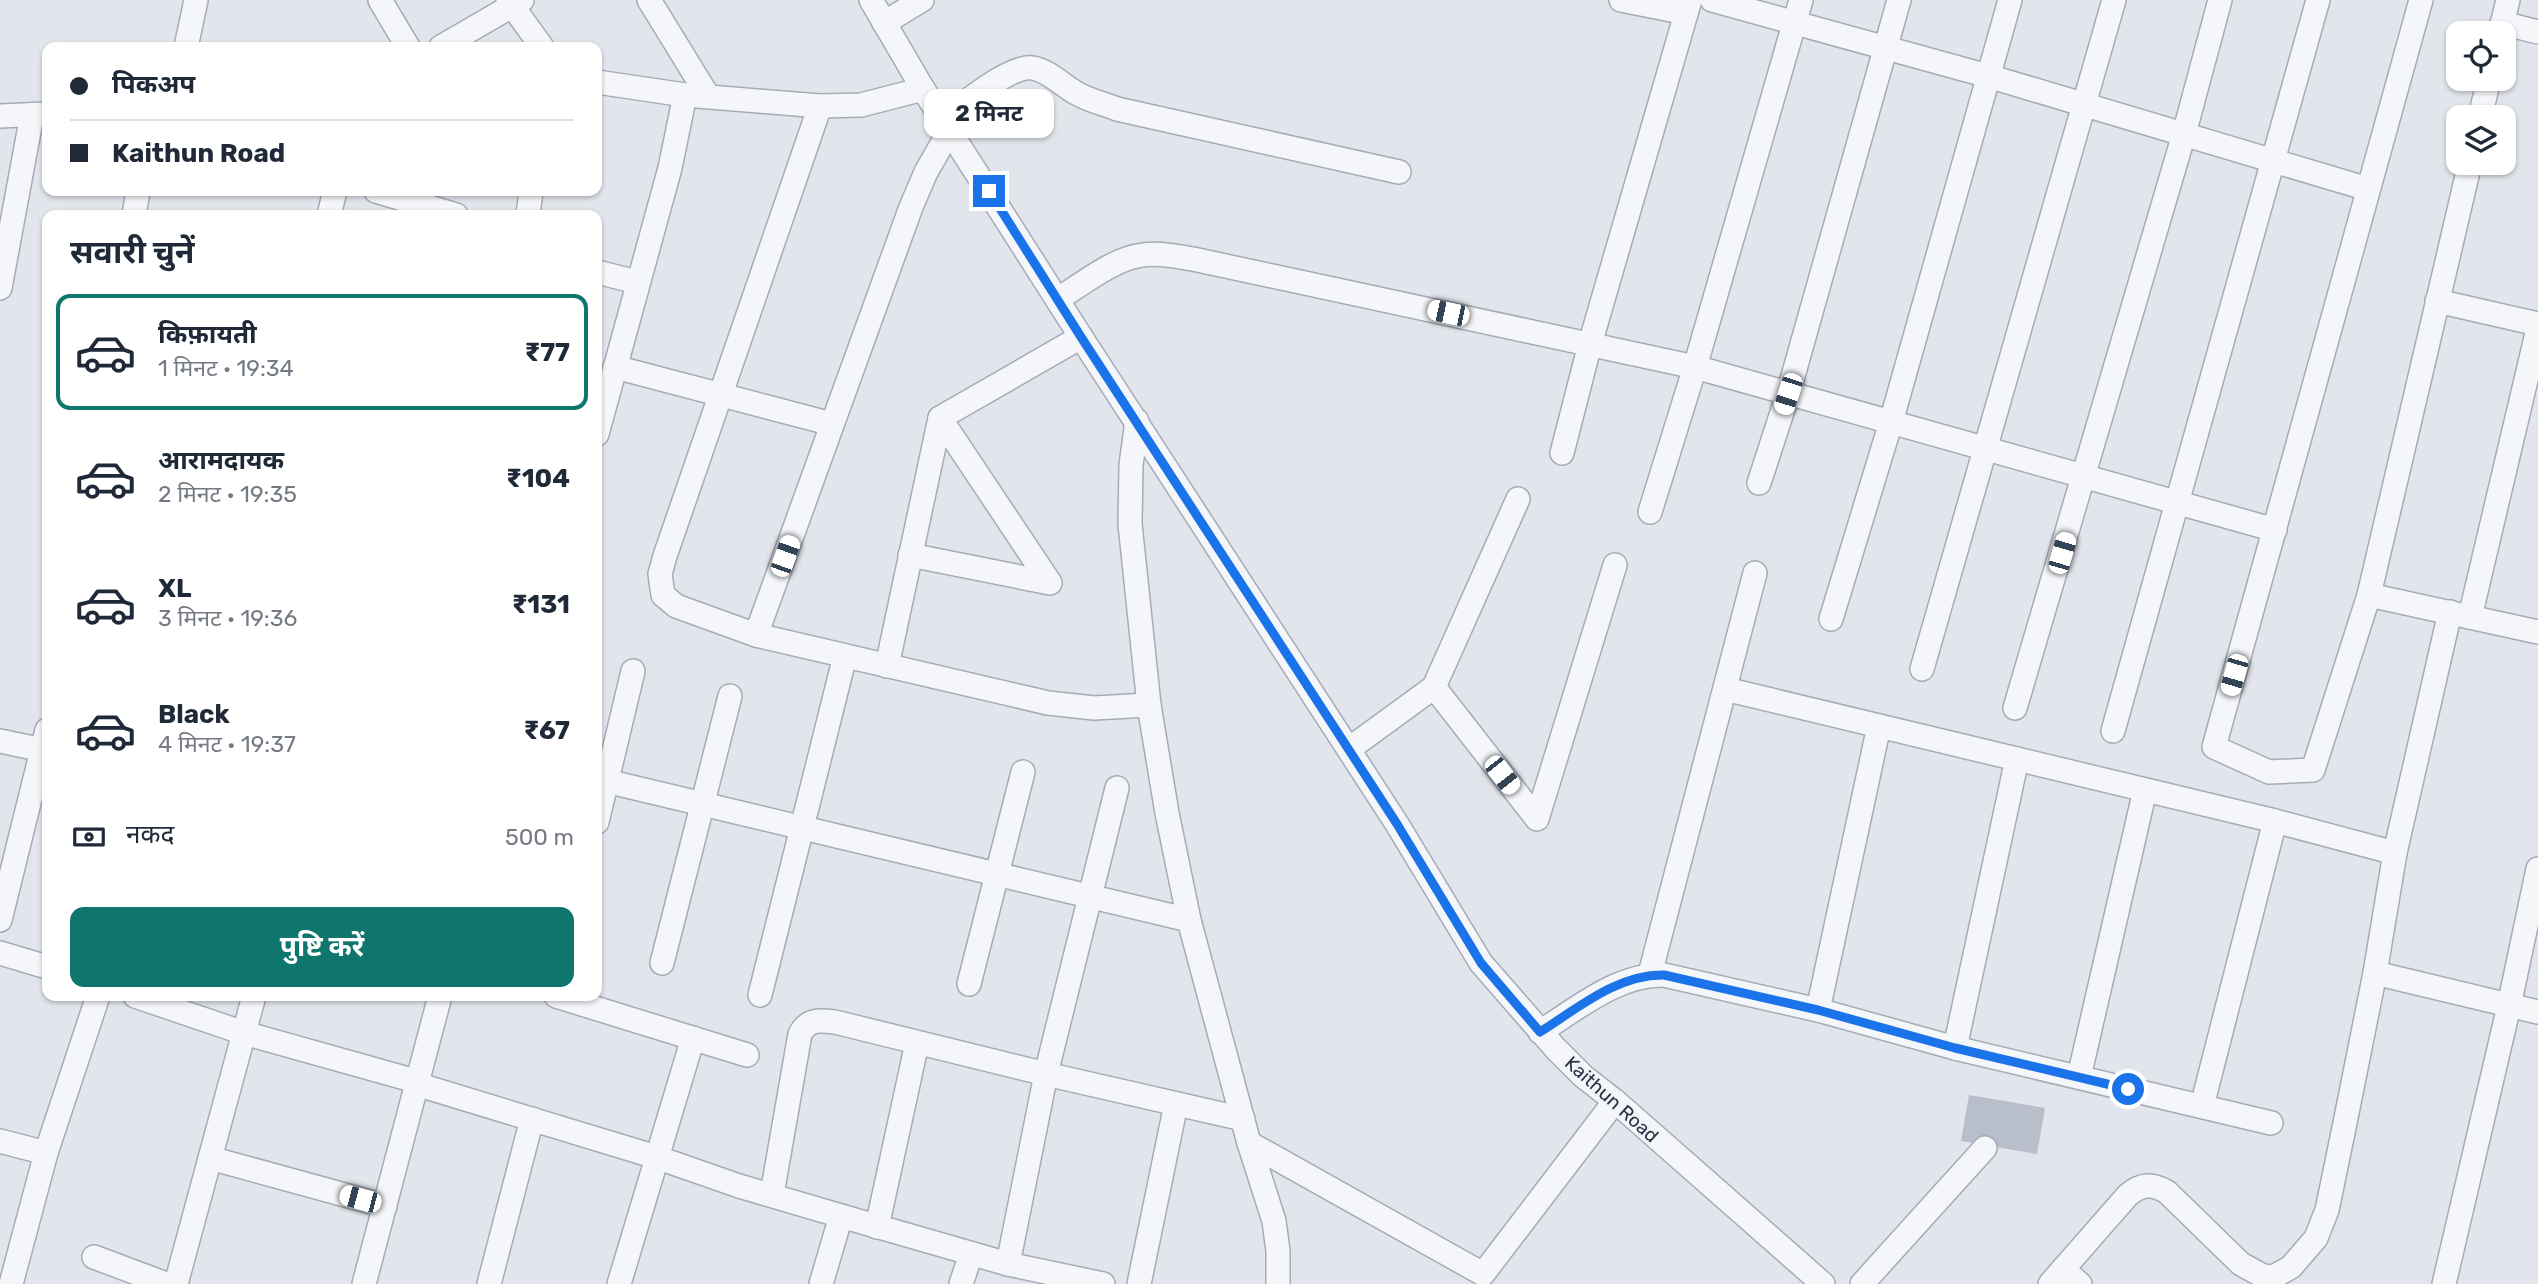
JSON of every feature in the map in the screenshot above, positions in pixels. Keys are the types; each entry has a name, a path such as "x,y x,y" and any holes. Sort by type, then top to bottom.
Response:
{"street":[{"path":"187,42 196,0"},
{"path":"380,0 405,42"},
{"path":"649,0 708,96"},
{"name":"Kaithun Road","path":"871,0 923,89 1349,749 1481,963 1540,1032 1583,1076 1823,1284"},
{"path":"884,23 922,0"},
{"path":"1562,453 1590,344 1688,7 1621,0"},
{"path":"1712,0 1798,11 1885,47 2368,189"},
{"path":"1759,483 1788,394 1899,0"},
{"path":"1831,620 1891,422 2010,0"},
{"path":"1922,669 2114,0"},
{"path":"2015,708 2184,134 2220,0"},
{"path":"2113,731 2318,0"},
{"path":"2421,0 2214,747 2269,772 2313,769 2369,594 2467,175"},
{"path":"2503,21 2508,0"},
{"path":"449,42 514,2 539,42"},
{"path":"1650,512 1798,11"},
{"path":"2516,30 2538,32"},
{"path":"756,635 911,207 947,124 1008,74 1020,68 1033,68 1048,74 1078,94 1117,109 1399,172"},
{"path":"602,83 685,95 820,106 861,105 923,89"},
{"path":"602,415 670,168 685,95"},
{"path":"820,106 665,555 660,574 661,588 668,601 756,635 1048,703 1094,708 1149,705"},
{"path":"0,116 39,114 0,288"},
{"path":"393,196 439,210"},
{"path":"1058,299 1120,261 1136,256 1165,254 1695,367 2275,530"},
{"path":"602,273 637,282"},
{"path":"2064,1279 2128,1195 2137,1188 2160,1188 2167,1192 2241,1264 2263,1276 2273,1277 2291,1267 2316,1238 2327,1210 2375,973 2395,853 2538,327 2437,301"},
{"path":"887,666 940,418 1081,337"},
{"path":"615,367 832,424"},
{"path":"910,555 1051,583 940,418"},
{"path":"1137,421 1131,465 1130,524 1149,705 1189,920 1249,1143 1273,1221 1278,1251 1278,1284"},
{"path":"1349,749 1434,687 1518,499"},
{"path":"1434,687 1537,819 1615,565"},
{"path":"1650,975 1755,573"},
{"path":"2369,594 2538,632"},
{"path":"760,995 845,656"},
{"path":"602,799 633,671"},
{"path":"1725,689 2275,821 2395,853"},
{"path":"662,963 730,696"},
{"path":"1818,1010 1879,726"},
{"path":"0,741 42,740"},
{"path":"0,920 42,752"},
{"path":"1955,1048 2017,759"},
{"path":"969,984 1023,772"},
{"path":"606,781 1189,920"},
{"path":"1008,1264 1046,1074 1117,788"},
{"path":"2079,1077 2145,790"},
{"path":"2202,1107 2275,821"},
{"path":"2444,1284 2538,869"},
{"path":"0,953 42,966"},
{"path":"2375,973 2538,1012"},
{"path":"1540,1032 1632,979 1650,975 1677,977 1818,1010 1955,1048 2271,1123"},
{"path":"11,1284 46,1153 96,1001"},
{"path":"150,1001 244,1033 417,1083 877,1227 1067,1280 1103,1284"},
{"path":"176,1284 253,1001"},
{"path":"364,1284 439,1001"},
{"path":"573,1001 747,1055"},
{"path":"772,1194 800,1034 812,1021 835,1022 1243,1119"},
{"path":"619,1284 693,1038"},
{"path":"877,1227 917,1043"},
{"path":"1249,1143 1480,1279 1615,1101"},
{"path":"1139,1284 1176,1104"},
{"path":"489,1284 532,1119"},
{"path":"0,1141 46,1153"},
{"path":"1862,1284 1985,1148"},
{"path":"210,1158 385,1206"},
{"path":"821,1284 841,1216"},
{"path":"961,1284 971,1254"},
{"path":"94,1257 166,1284"}],"building":[{"path":"1969,1095 2045,1108 2037,1154 1961,1141"}],"route":[{"path":"989,191 1397,824 1481,963 1540,1032 1602,993 1632,979 1664,975 1818,1010 1955,1048 2128,1089"}]}
